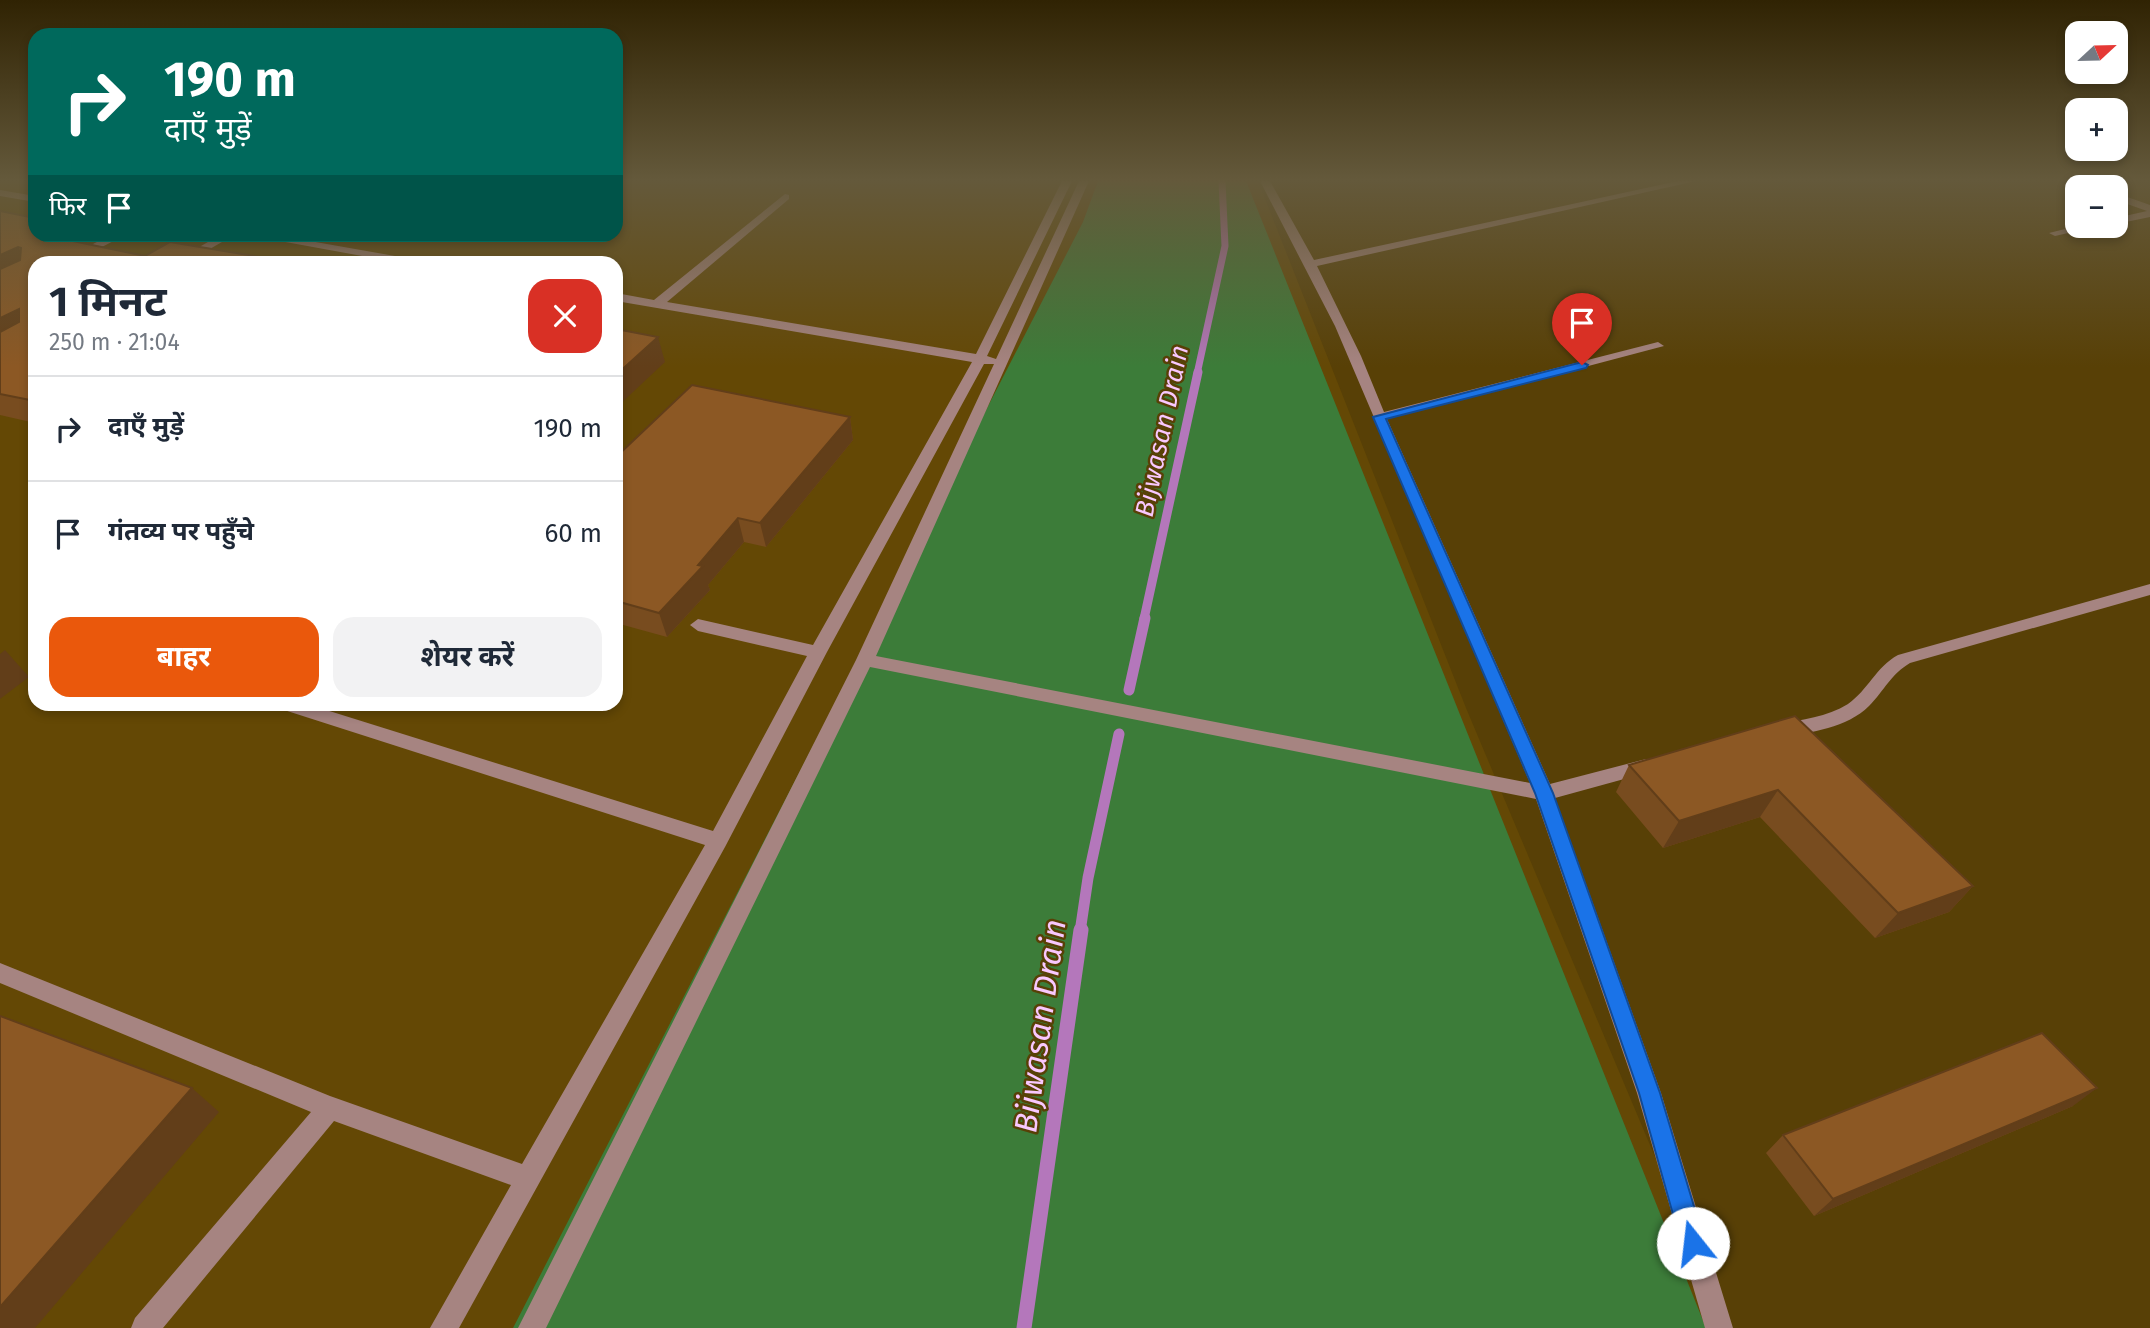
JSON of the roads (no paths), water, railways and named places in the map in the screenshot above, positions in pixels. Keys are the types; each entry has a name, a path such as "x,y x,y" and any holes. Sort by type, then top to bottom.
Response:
{"street":[{"path":"77,256 104,243"},
{"path":"190,256 214,243"},
{"path":"310,243 380,256"},
{"path":"657,304 730,243"},
{"path":"444,1328 718,841 818,652 980,359 1037,243"},
{"path":"532,1328 865,660 1056,243"},
{"path":"1299,243 1357,354 1379,417 1544,793 1649,1093 1719,1328"},
{"path":"1311,264 1407,243"},
{"path":"623,298 1001,363"},
{"path":"1379,417 1658,346"},
{"path":"1760,737 1849,712 1863,701 1886,668 1904,659 2150,589"},
{"path":"698,625 818,652"},
{"path":"865,660 1544,793 1670,760"},
{"path":"308,711 718,841"},
{"path":"0,972 330,1108 528,1179"},
{"path":"145,1328 330,1108"}],"waterway":[{"name":"Bijwasan Drain","path":"1197,374 1225,243"},
{"name":"Bijwasan Drain","path":"1144,619 1198,372"},
{"name":"Bijwasan Drain","path":"1129,690 1145,618"},
{"name":"Bijwasan Drain","path":"1080,932 1088,878 1119,734"},
{"name":"Bijwasan Drain","path":"1024,1328 1081,930"}]}
